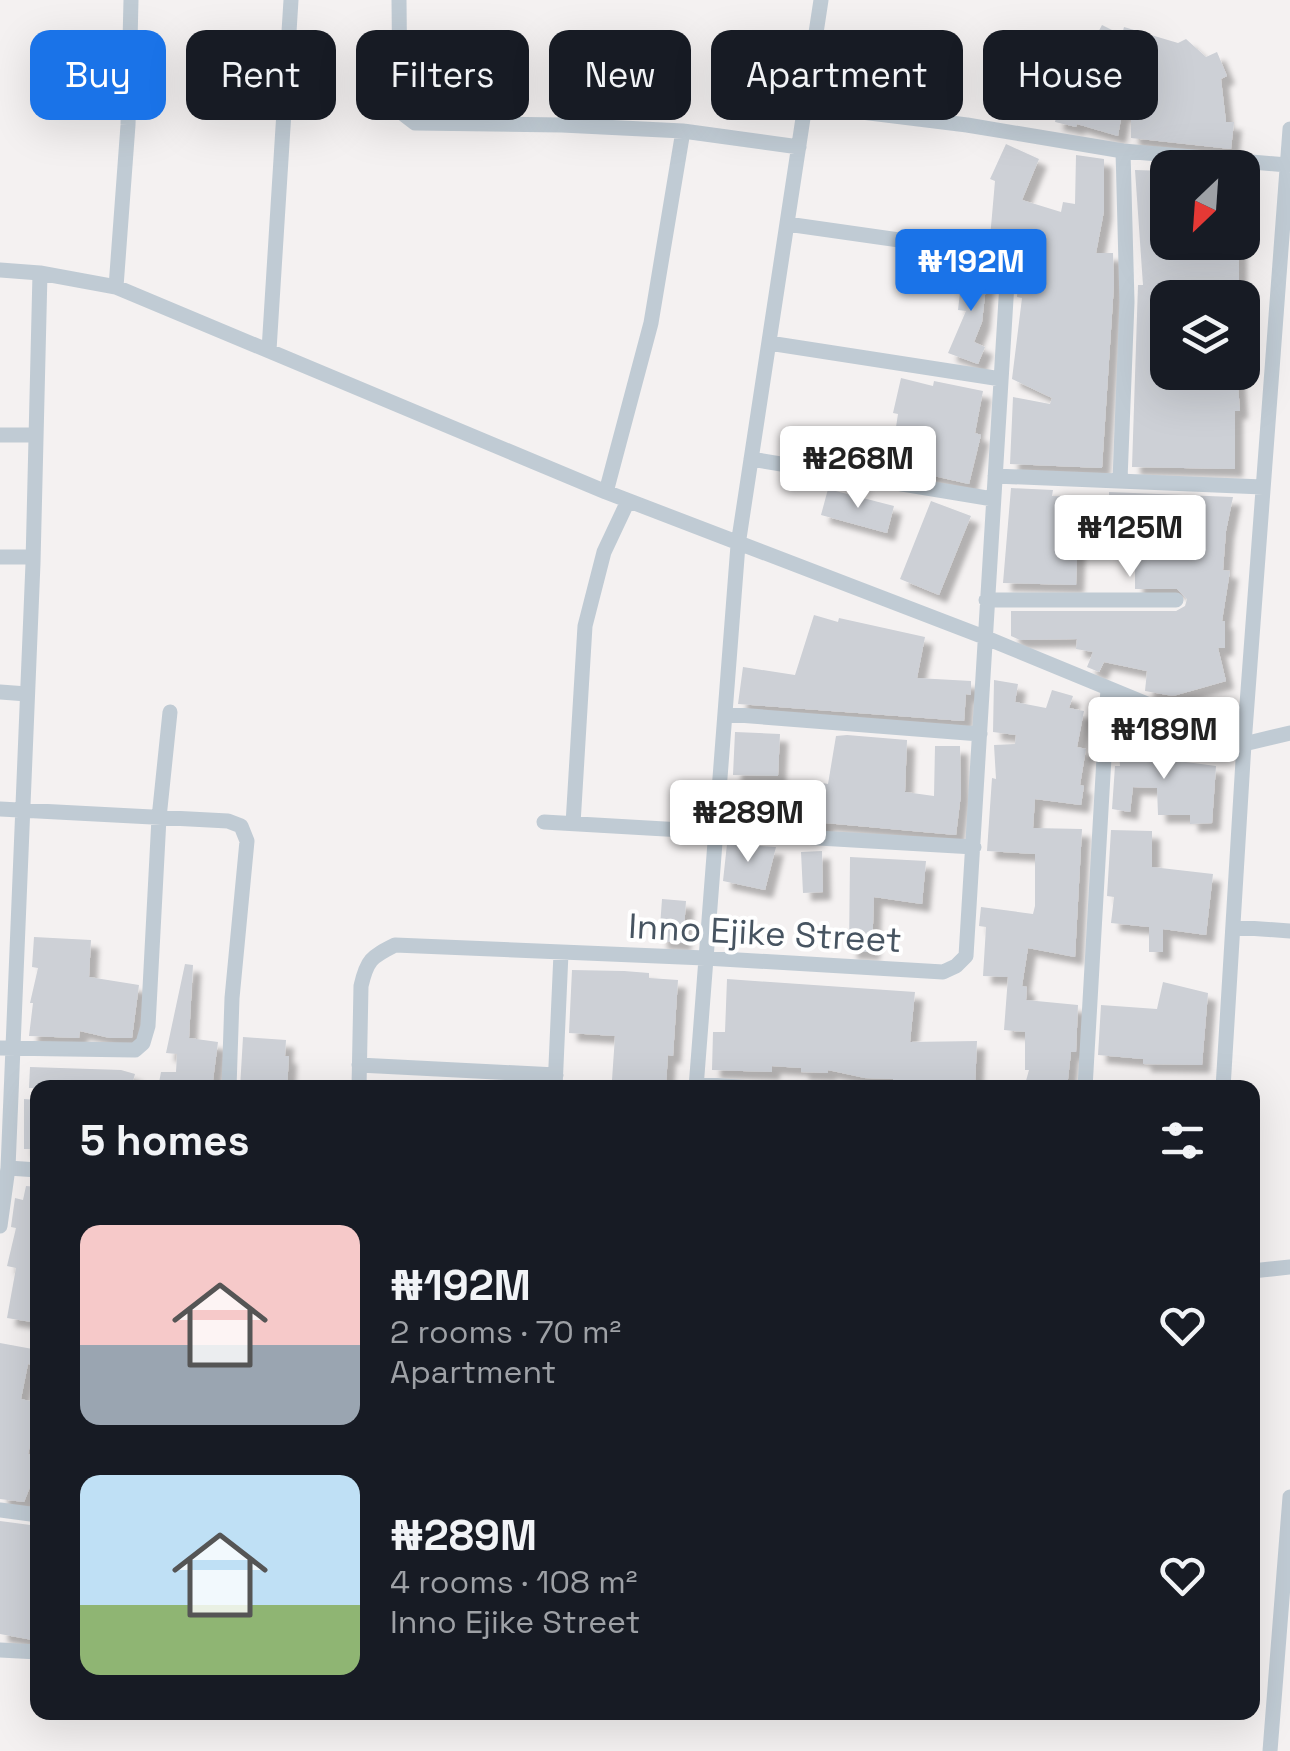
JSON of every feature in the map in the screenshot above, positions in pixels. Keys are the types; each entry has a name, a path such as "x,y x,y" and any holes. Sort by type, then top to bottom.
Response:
{"street":[{"path":"116,287 128,124 131,0"},
{"path":"269,350 291,0"},
{"path":"399,0 402,114 415,124 683,131 799,147"},
{"path":"816,30 821,0"},
{"path":"696,1080 738,545 803,120"},
{"path":"926,120 1123,151 1287,165"},
{"path":"1223,1080 1290,129"},
{"path":"606,492 651,323 683,131"},
{"path":"1120,480 1127,302 1123,151"},
{"name":"Inno Ejike Street","path":"359,1080 361,986 373,956 395,946 943,972 966,956 1008,266 990,253 787,224"},
{"path":"0,270 40,272 116,287 628,501 984,638 1244,744 1290,733"},
{"path":"0,1226 8,1168 8,932 22,810 40,272"},
{"path":"769,343 1001,379"},
{"path":"0,435 35,434"},
{"path":"751,459 993,500"},
{"path":"995,476 1263,487"},
{"path":"573,824 585,626 604,552 628,501"},
{"path":"0,557 33,558"},
{"path":"986,600 1176,600"},
{"path":"1085,1080 1108,688"},
{"path":"0,692 27,694"},
{"path":"6,1049 135,1050 143,1043 148,1026 158,818 170,712"},
{"path":"725,714 980,734"},
{"path":"0,808 228,821 242,826 247,841 232,998 229,1080"},
{"path":"544,822 974,847"},
{"path":"1233,927 1290,931"},
{"path":"556,1080 561,953"},
{"path":"360,1065 544,1080"},
{"path":"8,1168 30,1169"},
{"path":"1260,1270 1290,1267"},
{"path":"1270,1751 1290,1498"},
{"path":"0,1510 30,1513"},
{"path":"0,1650 30,1652"}],"building":[{"path":"1158,37 1178,43 1186,39 1206,57 1217,52 1227,76 1221,79 1226,122 1234,122 1231,149 1131,138 1131,120 1158,120"},
{"path":"1055,120 1121,120 1118,136"},
{"path":"1006,144 1039,159 1022,200 1061,212 1063,202 1075,204 1076,155 1104,159 1104,211 1096,253 1113,253 1114,284 1102,468 1010,464 1013,397 1050,404 1052,398 1012,379 1022,298 1017,297 1020,248 1014,247 1017,240 990,238 995,181 990,179"},
{"path":"1135,170 1150,170 1150,260 1239,260 1239,280 1150,280 1150,390 1238,390 1235,469 1132,467 1138,285 1143,285"},
{"path":"963,266 988,268 982,322 974,342 985,347 978,364 948,353 966,311 958,310"},
{"path":"901,378 983,391 975,433 981,435 969,484 890,466 898,414 893,413"},
{"path":"1011,488 1053,490 1052,496 1109,498 1109,492 1233,497 1223,570 1230,571 1222,621 1225,648 1218,648 1226,681 1173,696 1145,691 1147,671 1104,662 1099,672 1087,667 1093,652 1076,649 1077,639 1020,640 1011,636 1011,611 1176,611 1185,606 1187,599 1177,589 1135,589 1135,534 1078,535 1076,585 1003,583"},
{"path":"828,489 894,506 887,533 821,515"},
{"path":"931,501 971,516 939,595 900,579"},
{"path":"814,615 925,637 917,678 971,681 964,721 738,704 743,667 795,675"},
{"path":"994,680 1018,684 1015,702 1046,708 1052,690 1073,696 1069,708 1084,711 1077,747 1086,749 1081,805 1035,799 1033,828 1082,829 1075,957 1028,948 1022,986 1027,987 1026,1000 1078,1005 1076,1052 1071,1052 1068,1080 1026,1080 1029,1070 1025,1070 1025,1032 1004,1030 1008,977 983,976 986,927 979,926 981,907 1033,914 1035,906 1035,854 987,851 992,778 996,779 994,745 1015,744 1016,735 993,732"},
{"path":"735,732 780,734 778,776 733,775"},
{"path":"1133,735 1134,743 1159,748 1156,758 1216,766 1212,823 1190,824 1190,815 1158,815 1157,788 1133,787 1130,812 1112,809 1115,766 1120,766 1118,736"},
{"path":"836,736 907,740 905,792 934,796 935,746 960,746 961,794 956,835 825,823 825,827 801,826 800,788 811,788 812,781 828,784"},
{"path":"729,813 780,817 779,824 728,821"},
{"path":"1111,830 1152,831 1152,867 1213,874 1206,935 1163,929 1163,952 1149,952 1149,927 1111,923 1114,897 1107,896"},
{"path":"727,844 776,847 765,890 723,881"},
{"path":"822,851 823,892 803,893 801,852"},
{"path":"850,857 926,861 922,904 874,897 872,952 849,951"},
{"path":"662,899 686,901 683,943 659,941"},
{"path":"34,937 91,940 89,977 139,985 132,1038 80,1031 79,1038 29,1036 30,1003 38,968 32,967"},
{"path":"185,964 193,965 189,1038 218,1042 213,1080 160,1080 161,1072 176,1072 177,1054 166,1053"},
{"path":"572,970 649,973 649,978 678,980 673,1056 668,1055 666,1080 612,1080 615,1036 569,1033"},
{"path":"727,979 915,992 910,1042 977,1041 975,1080 893,1080 772,1066 772,1072 712,1070 713,1032 725,1032"},
{"path":"1163,982 1208,993 1202,1065 1143,1064 1143,1059 1098,1055 1101,1005 1157,1009"},
{"path":"243,1037 286,1040 288,1080 240,1080"},
{"path":"30,1067 121,1070 135,1074 133,1080 30,1080 29,1088"},
{"path":"24,1099 30,1099 30,1149 24,1149"},
{"path":"26,1186 30,1186 30,1322 7,1318 16,1268 7,1266 16,1228 11,1227 15,1198 23,1200"},
{"path":"0,1343 30,1349 21,1399 30,1401 30,1487 24,1502 0,1499"},
{"path":"0,1521 30,1525 30,1640 0,1634"}]}
